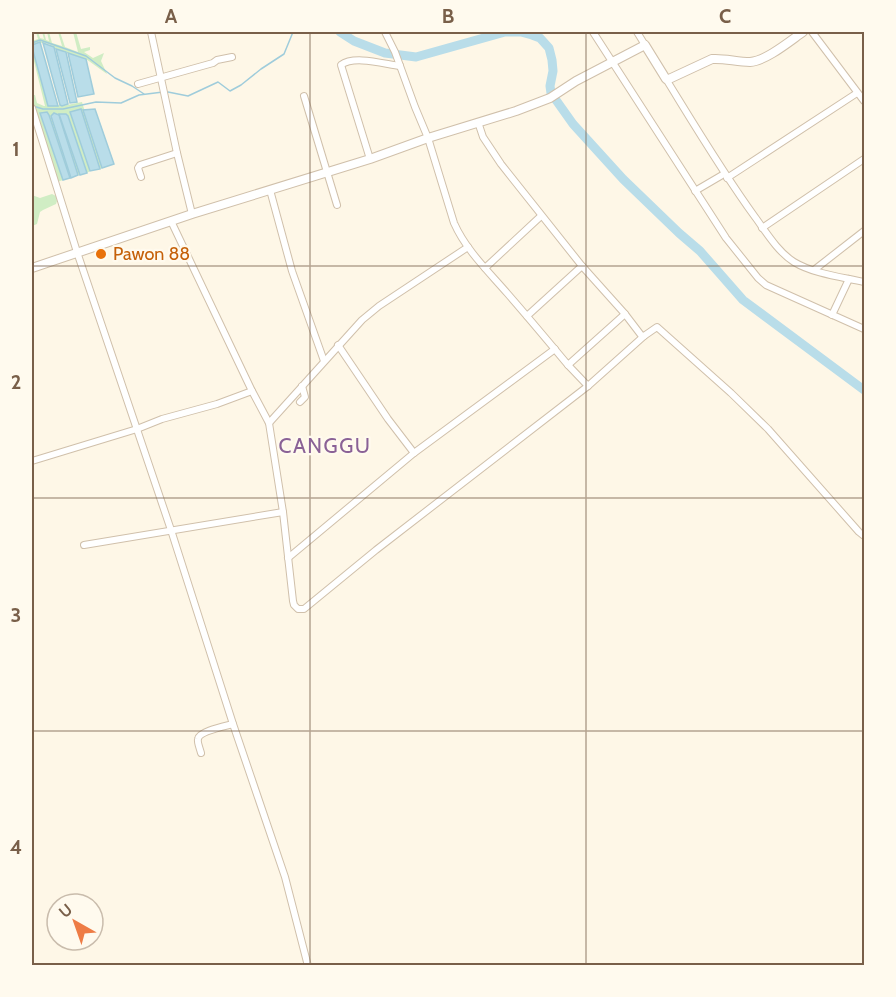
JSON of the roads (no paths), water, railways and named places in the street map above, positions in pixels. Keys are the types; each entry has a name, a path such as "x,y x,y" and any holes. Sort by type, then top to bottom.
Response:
{"street":[{"path":"151,32 192,214"},
{"path":"386,32 428,138 459,235 588,386"},
{"path":"593,32 614,61 726,238 758,278 766,285 864,329"},
{"path":"637,32 726,176 762,228 785,255 795,263 814,270 864,282"},
{"path":"666,79 717,58 735,62 753,62 803,32"},
{"path":"812,32 864,101"},
{"path":"32,268 192,214 327,173 516,111 550,98 645,45"},
{"path":"138,84 232,57"},
{"path":"370,159 341,65 355,61 400,65"},
{"path":"695,191 726,176 857,93"},
{"path":"304,96 337,206"},
{"path":"32,108 77,252 285,877 308,966"},
{"path":"478,122 483,137 501,164 541,216 644,336"},
{"path":"141,177 138,168 140,165 177,153"},
{"path":"762,228 864,159"},
{"path":"270,190 292,271 324,361"},
{"path":"485,268 541,216"},
{"path":"171,221 269,423 283,512 293,601 298,609 304,609 376,550 588,386 657,327 768,429 864,536"},
{"path":"814,270 864,231"},
{"path":"269,423 362,320 379,306 468,247"},
{"path":"527,316 582,266"},
{"path":"832,315 849,279"},
{"path":"568,365 625,314"},
{"path":"339,345 363,383 414,453"},
{"path":"288,558 414,453 555,349"},
{"path":"300,402 305,397 302,386"},
{"path":"32,461 252,391"},
{"path":"84,545 283,512"},
{"path":"201,753 198,740 200,735 233,724"}],"water":[{"path":"40,42 58,106 48,106 32,47"},
{"path":"43,43 54,47 68,104 60,105"},
{"path":"56,49 66,52 77,102 70,103"},
{"path":"68,53 86,59 94,94 78,97"},
{"path":"81,109 100,169 90,171 70,112"},
{"path":"95,109 114,164 102,168 83,110"},
{"path":"47,112 70,178 63,180 40,113"},
{"path":"54,113 59,115 78,175 71,178 51,116"},
{"path":"59,114 68,116 87,173 80,175"}],"waterway":[{"path":"168,92 188,96 218,82 230,91 284,54 293,32"},
{"path":"340,32 354,41 385,53 416,57 505,32 521,32 540,38 549,48 552,60 551,93 573,124 623,179 700,251 743,300 864,390"},
{"path":"32,43 40,40 86,56 115,78 144,94"},
{"path":"33,106 43,109 63,109 96,102 121,103 139,95 163,92"}],"place":[{"name":"Pawon 88","path":"101,254"}],"district":[{"name":"CANGGU","path":"325,445"}]}
